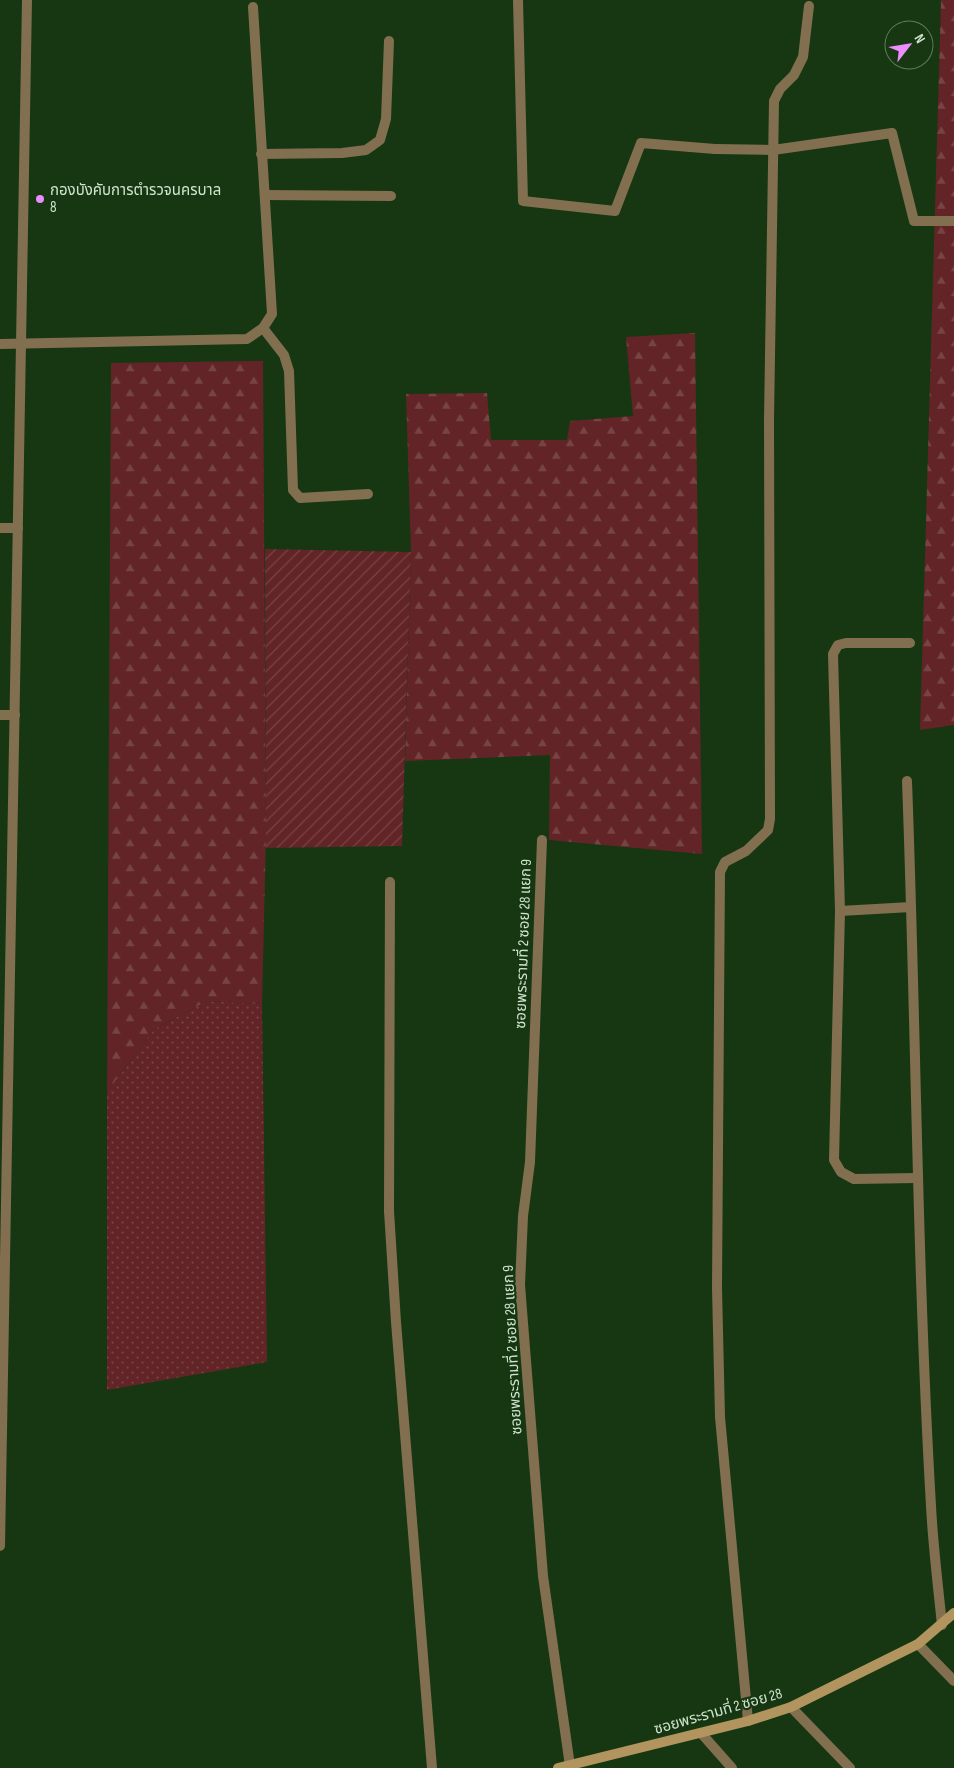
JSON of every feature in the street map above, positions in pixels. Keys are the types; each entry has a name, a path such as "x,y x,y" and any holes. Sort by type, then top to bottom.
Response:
{"street":[{"path":"0,1546 4,1082 11,901 15,715 27,0"},
{"path":"518,0 523,201 615,211 641,144 715,149 773,150 892,133 914,221 954,221"},
{"path":"748,1720 720,1417 717,1288 720,872 725,862 746,851 768,830 770,819 769,438 774,101 780,89 794,75 803,57 809,6"},
{"path":"0,344 247,339 263,328 272,314 253,7"},
{"path":"261,154 366,150 380,140 386,119 390,41"},
{"path":"265,195 391,196"},
{"path":"263,328 284,355 289,371 293,490 300,498 368,494"},
{"path":"0,528 18,528"},
{"path":"910,643 846,643 838,645 833,654 840,910 834,1160 841,1172 854,1180 917,1178"},
{"path":"0,715 15,715"},
{"path":"907,781 917,1178 931,1508 942,1625"},
{"name":"ซอยพระรามที่ 2 ซอย 28 แยก 9","path":"542,840 530,1162 523,1216 520,1285 542,1576 570,1766"},
{"path":"390,882 389,1211 396,1322 432,1768"},
{"path":"0,901 11,901"},
{"path":"840,910 911,907"},
{"name":"ซอยพระรามที่ 2 ซอย 28","path":"558,1768 701,1733 790,1707 918,1644 954,1613"},
{"path":"918,1644 954,1681"},
{"path":"790,1707 850,1768"},
{"path":"701,1733 732,1768"}],"green space":[{"path":"941,0 954,0 954,725 920,730"},
{"path":"695,333 702,854 549,840 550,755 405,761 411,552 406,394 487,393 491,440 567,440 570,421 633,416 626,337"},
{"path":"263,361 266,836 262,1004 207,1001 154,1029 107,1092 111,363"},
{"path":"265,549 411,552 402,846 266,848"},
{"path":"207,1001 262,1004 267,1362 107,1390 107,1092 154,1029"}],"place":[{"name":"กองบังคับการตำรวจนครบาล 8","path":"40,199"}]}
